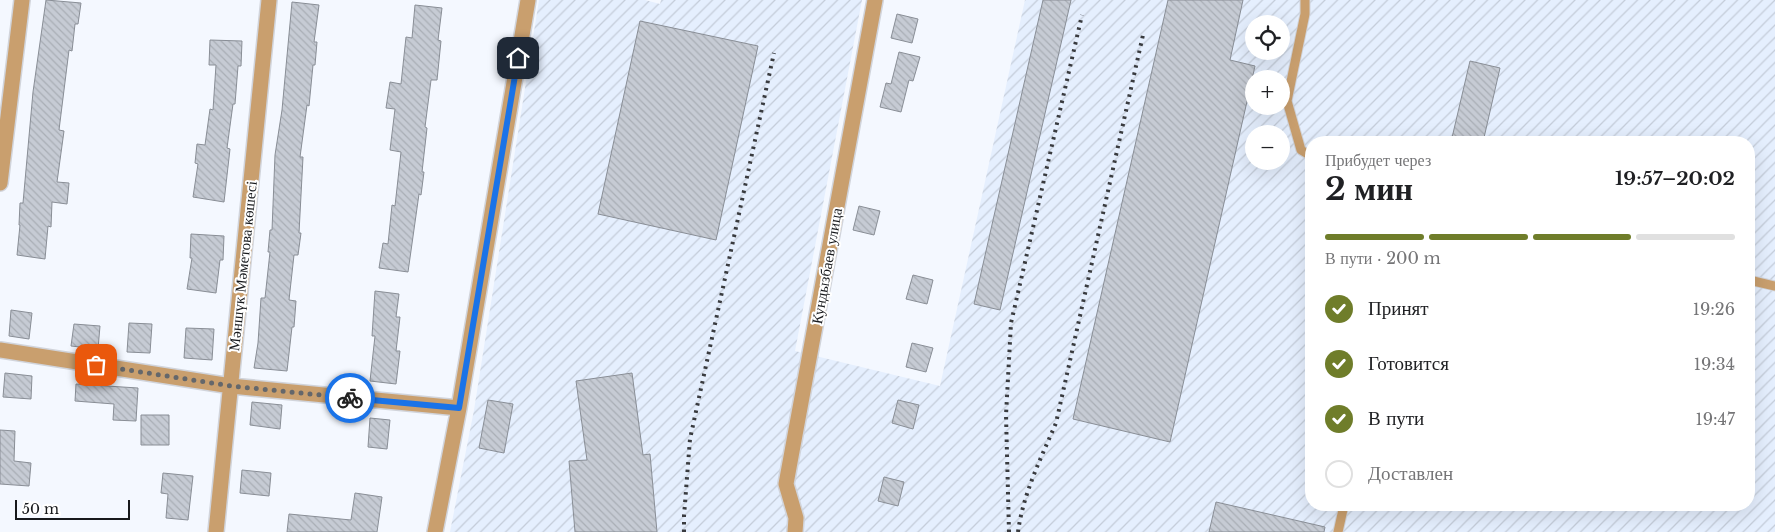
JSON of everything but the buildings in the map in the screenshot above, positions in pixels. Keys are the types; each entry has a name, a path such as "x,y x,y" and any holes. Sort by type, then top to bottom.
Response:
{"street":[{"path":"0,183 22,0"},
{"name":"Мәншүк Мәметова көшесі","path":"216,532 269,0"},
{"path":"435,532 459,408 528,0"},
{"name":"Кундызбаев улица","path":"795,532 796,518 786,484 875,0"},
{"path":"0,350 231,386 459,408"}],"lane":[{"path":"1305,0 1305,14 1287,101 1301,150 1305,152"},
{"path":"1755,281 1775,286"},
{"path":"1338,532 1343,511"}],"shaded area":[{"path":"539,0 645,0 660,4 661,0 862,0 795,351 940,386 1025,0 1775,0 1775,532 450,532 474,410"}],"railway":[{"path":"1009,532 1006,415 1011,323 1082,15"},
{"path":"1018,532 1028,490 1056,423 1143,35"},
{"path":"684,532 690,439 774,53"}],"way so far":[{"path":"96,365 231,386 350,398"}],"route":[{"path":"350,398 459,408 518,58"}]}
